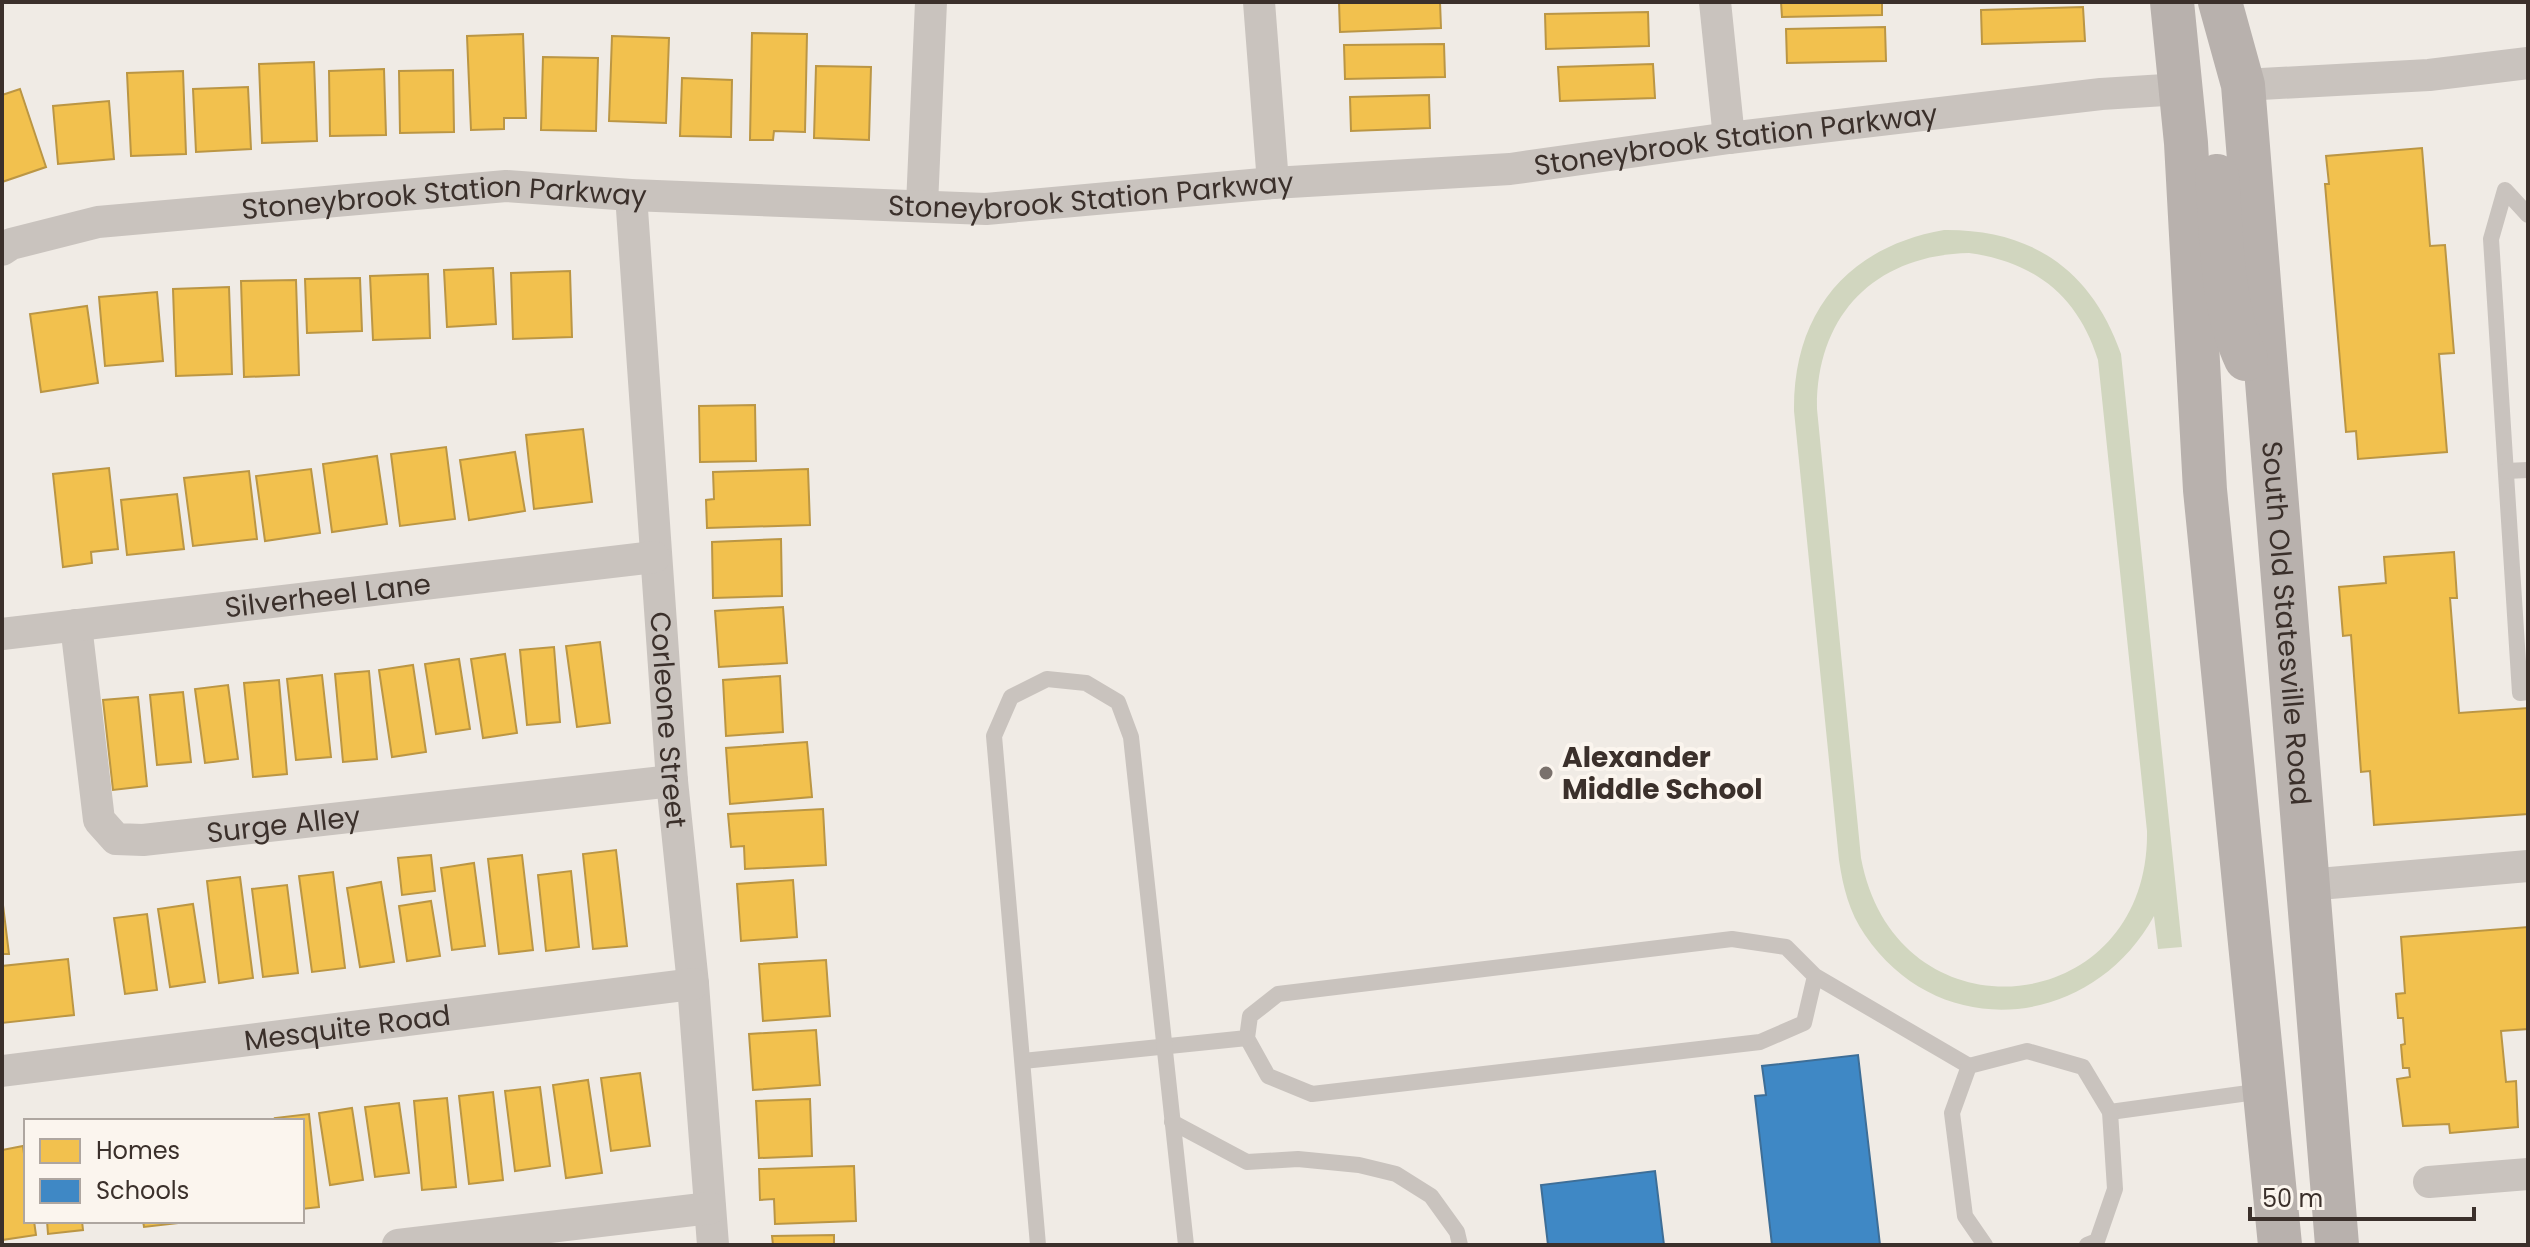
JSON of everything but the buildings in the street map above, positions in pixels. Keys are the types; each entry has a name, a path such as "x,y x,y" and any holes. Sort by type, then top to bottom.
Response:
{"main road":[{"path":"2172,2 2181,89 2205,490 2280,1245"},
{"path":"2196,2 2204,59 2225,80 2243,85"},
{"name":"South Old Statesville Road","path":"2220,2 2243,85 2337,1245"},
{"path":"2181,89 2205,111 2211,130 2225,275 2234,331 2245,359 2267,387"}],"street":[{"path":"922,205 931,2"},
{"path":"1259,2 1273,183"},
{"path":"1715,2 1729,138"},
{"path":"2243,85 2429,75 2528,63"},
{"name":"Stoneybrook Station Parkway","path":"2,250 11,244 98,222 506,186 631,195 986,209 1273,183 1510,169 1729,138 2101,94 2181,89"},
{"name":"Corleone Street","path":"631,195 654,557 713,1245"},
{"name":"Silverheel Lane","path":"2,634 654,557"},
{"name":"Surge Alley","path":"76,625 99,820 116,839 159,838 672,781"},
{"path":"2307,885 2528,866"},
{"name":"Mesquite Road","path":"2,1071 693,984"},
{"path":"2429,1182 2528,1174"},
{"path":"398,1245 710,1208"}],"lane":[{"path":"2528,215 2505,190 2491,239 2520,693 2528,692"},
{"path":"2506,471 2528,470"},
{"path":"1038,1245 994,736 1011,697 1047,679 1086,683 1118,702 1131,737 1186,1245"},
{"path":"1815,976 1804,1023 1760,1042 1312,1094 1268,1076 1247,1038 1250,1016 1278,994 1732,939 1786,947 1815,976 1969,1066 2027,1051 2083,1067 2110,1112 2115,1189 2097,1241 2087,1245"},
{"path":"1023,1061 1247,1038"},
{"path":"1969,1066 1952,1113 1965,1216 1985,1245"},
{"path":"2110,1112 2265,1091"},
{"path":"1172,1122 1247,1162 1298,1159 1359,1165 1396,1174 1431,1196 1457,1232 1460,1245"}],"green space":[{"path":"1944,230 1976,232 2005,237 2055,260 2094,299 2121,354 2182,947 2158,949 2154,916 2127,954 2093,982 2055,1001 2014,1009 1973,1007 1933,994 1896,970 1865,935 1855,917 1839,860 1794,411 1796,376 1803,344 1815,315 1832,290 1854,269 1880,252 1910,239","holes":["1969,253 1993,258 2034,274 2066,300 2079,318 2098,360 2147,831 2137,894 2108,941 2067,972 2018,986 1968,982 1921,960 1883,919 1861,858 1817,409 1819,375 1827,345 1840,319 1857,296 1879,278 1905,265 1935,256"]}],"place":[{"name":"Alexander Middle School","path":"1546,773"}]}
